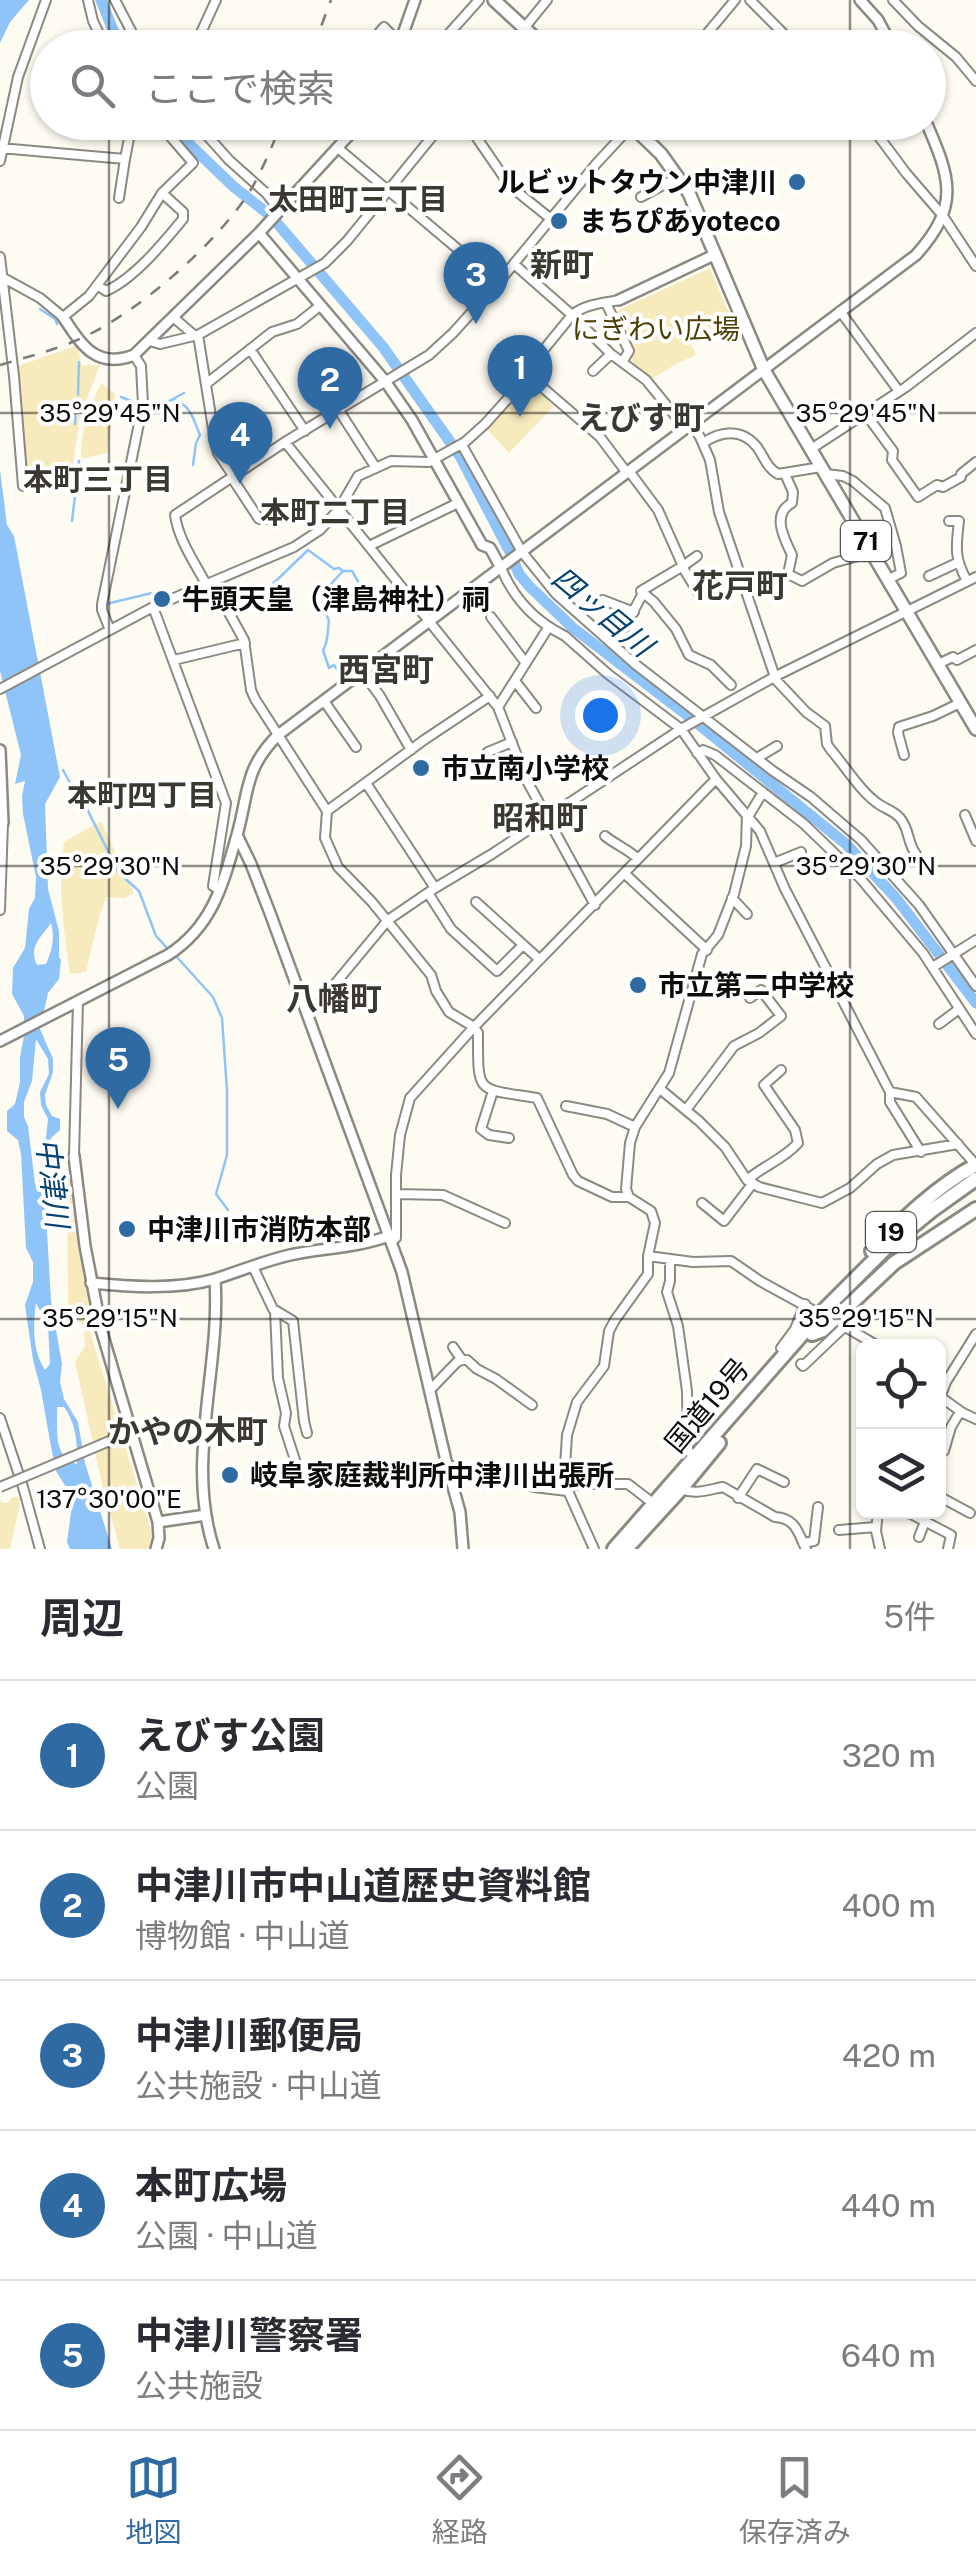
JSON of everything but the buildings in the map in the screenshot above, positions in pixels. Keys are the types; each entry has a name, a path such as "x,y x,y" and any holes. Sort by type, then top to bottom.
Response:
{"highway":[{"name":"19","path":"820,1314 837,1288 886,1237 958,1174 976,1165"},
{"name":"国道19号","path":"614,1549 820,1314 886,1248 976,1179"},
{"name":"国道19号","path":"625,1549 812,1334 864,1280 976,1189"},
{"name":"19","path":"812,1334 839,1323 894,1264 976,1208"}],"main road":[{"path":"494,0 524,28"},
{"name":"71","path":"646,140 678,177 700,217 764,370 976,729"}],"street":[{"path":"35,30 46,0"},
{"path":"88,0 97,30"},
{"path":"116,0 131,30"},
{"path":"202,30 216,0"},
{"path":"406,30 416,0"},
{"path":"452,30 480,0"},
{"path":"524,28 547,0"},
{"path":"710,30 734,0"},
{"path":"750,0 780,30"},
{"path":"860,0 883,30"},
{"path":"893,0 923,30"},
{"path":"0,162 18,76 30,43"},
{"path":"946,49 976,81"},
{"path":"120,198 129,140"},
{"path":"62,317 97,285 162,193 193,163 173,140"},
{"path":"211,140 267,194 279,212"},
{"path":"1,276 40,298 62,317 89,352 118,359 134,355 262,230 347,140"},
{"path":"150,341 160,344 196,336 322,265 346,242 429,140"},
{"path":"478,140 510,186 550,219"},
{"path":"594,1549 566,1489 563,1471 572,1413 604,1366 614,1320 645,1280 655,1224 651,1211 629,1197 612,1197 578,1181 537,1098 494,1091 480,1081 478,1032 450,1012 431,976 388,920 338,868 325,838 326,811 251,690 244,643 174,519 285,442 429,354 498,283 617,140"},
{"path":"881,140 943,216 976,266"},
{"path":"0,1041 188,941 215,904 252,770 278,735 916,255 934,232 947,200 945,171 933,140"},
{"path":"1,148 125,159"},
{"path":"339,149 498,283"},
{"path":"641,197 678,177"},
{"path":"97,285 106,290 120,283 184,219 183,212 162,193"},
{"path":"262,230 303,276 321,305 389,380 439,457 458,503 482,545 490,548 503,567 508,586 530,614 565,636 682,730 760,832 785,889 890,1092 890,1102 922,1152"},
{"path":"0,689 153,608 294,547 320,530 339,509 358,476 392,461 424,463 460,446 486,424 527,377 578,310 620,300 714,256"},
{"path":"0,257 23,486"},
{"path":"514,264 646,380 703,443 719,512 776,676 806,712 825,726 830,750 868,794 880,806 898,814 908,828 908,844 916,854 892,873"},
{"path":"606,303 629,351 623,362"},
{"path":"206,384 272,332 297,324 321,305"},
{"path":"840,311 898,390"},
{"path":"173,317 196,336 218,453 259,518 266,519 276,511"},
{"path":"811,449 906,387 976,334"},
{"path":"250,349 305,431"},
{"path":"593,371 612,354"},
{"path":"110,630 102,604 143,404 141,366 134,355"},
{"path":"527,377 590,428 628,472 658,510 696,591"},
{"path":"338,409 376,468"},
{"path":"865,413 893,451 892,460 918,497 961,477 974,460"},
{"path":"703,443 716,434 741,434 754,444 772,471 824,471 853,480 885,508 900,573 889,579"},
{"path":"285,442 498,707 526,779 594,905"},
{"path":"460,446 521,554 556,594 635,664 812,797 861,840 927,915 976,986"},
{"path":"785,474 793,492 792,503 781,514 784,540 792,554 788,574 802,582 833,564 872,552"},
{"path":"369,546 458,503"},
{"path":"307,1014 388,920 431,890 703,717 776,676 972,579 957,563 959,521 949,521"},
{"path":"625,627 640,592 697,556"},
{"path":"929,576 957,563"},
{"path":"642,594 654,602 676,629 690,655 711,665 731,685"},
{"path":"604,600 634,612"},
{"path":"153,608 226,803 214,886 219,890"},
{"path":"490,617 526,662"},
{"path":"498,707 548,628"},
{"path":"174,660 244,643"},
{"path":"938,664 953,657 958,660 976,650"},
{"path":"362,672 411,750"},
{"path":"515,681 536,708"},
{"path":"326,811 490,696"},
{"path":"324,701 356,747"},
{"path":"904,755 899,727 967,708"},
{"path":"483,757 512,742"},
{"path":"757,758 777,746"},
{"path":"0,750 0,910"},
{"path":"698,752 715,755 763,792 804,824 860,878 908,934 976,1034"},
{"path":"92,1283 176,1285 214,1279 290,1255 396,1238 400,1135 410,1098 539,959 716,779"},
{"path":"366,783 451,929 498,972 524,945"},
{"path":"629,1197 626,1189 630,1142 674,1057 702,954 718,935 732,898 746,846 747,816 763,792"},
{"path":"966,815 976,841"},
{"path":"237,835 402,1272 460,1512 463,1549"},
{"path":"605,836 638,859"},
{"path":"774,863 801,852"},
{"path":"227,867 238,860 251,864"},
{"path":"624,874 707,950"},
{"path":"732,898 747,914"},
{"path":"476,902 539,959"},
{"path":"932,967 976,940"},
{"path":"686,1110 734,1046 760,1033 781,1016 761,990 750,998"},
{"path":"75,1003 74,1156 92,1283 101,1328 158,1522 156,1549"},
{"path":"940,1024 958,1009"},
{"path":"702,1203 724,1221 760,1168 798,1143 795,1130 764,1085 781,1070"},
{"path":"660,1089 725,1148 750,1182 822,1203 850,1188 886,1158 958,1144"},
{"path":"494,1091 482,1129 489,1135 509,1138"},
{"path":"890,1092 916,1098 976,1165"},
{"path":"566,1106 608,1114 635,1127"},
{"path":"396,1194 443,1195 505,1223"},
{"path":"648,1256 706,1263 731,1261 820,1314"},
{"path":"670,1260 667,1292 678,1326 687,1391 688,1450 695,1459"},
{"path":"255,1270 275,1311 278,1378 286,1412 284,1426 296,1464"},
{"path":"214,1279 216,1316 202,1474 214,1549"},
{"path":"781,1348 795,1329 804,1304"},
{"path":"275,1311 295,1327 307,1433"},
{"path":"801,1364 804,1366 839,1323 866,1339"},
{"path":"946,1383 976,1334"},
{"path":"454,1348 462,1360 532,1405"},
{"path":"430,1390 462,1360"},
{"path":"946,1403 976,1419"},
{"path":"946,1445 960,1412"},
{"path":"0,1418 40,1549"},
{"path":"0,1487 130,1432"},
{"path":"446,1465 482,1469 534,1487 566,1489 579,1484 628,1484 654,1504"},
{"path":"738,1498 757,1469 784,1482"},
{"path":"681,1489 702,1492 722,1487 775,1517 792,1522 804,1546 814,1541 818,1507"},
{"path":"946,1500 970,1512"},
{"path":"158,1522 206,1516"},
{"path":"877,1519 880,1549"},
{"path":"918,1537 925,1519"},
{"path":"930,1519 951,1534 948,1549"},
{"path":"840,1530 876,1527"}],"green space":[{"name":"にぎわい広場","path":"710,268 731,318 688,338 696,355 650,380 633,364 612,313"},
{"path":"78,345 81,365 100,365 80,416 73,465 25,476 18,366"},
{"path":"101,383 115,394 107,453 81,459 86,420"},
{"path":"530,383 554,406 509,453 486,428"},
{"path":"101,821 134,893 125,898 106,897 86,972 70,974 61,891 64,842"},
{"path":"67,1167 92,1306 83,1309 150,1527 152,1539 148,1549 120,1549 75,1362 85,1346 84,1327 68,1307"},
{"path":"12,1497 19,1497 20,1504 10,1549 0,1549 0,1500 8,1503"}],"water":[{"path":"0,0 29,0 10,22 0,43"},
{"path":"0,470 7,525 14,536 60,777 45,804 48,889 59,931 61,960 59,979 48,993 40,1029 53,1059 46,1105 52,1116 60,1119 60,1130 51,1138 46,1214 51,1301 64,1399 78,1422 85,1463 112,1549 70,1549 67,1542 72,1505 56,1471 25,1305 33,1282 33,1262 26,1248 21,1154 18,1140 7,1131 7,1111 15,1104 20,1082 24,1036 24,1016 12,994 13,968 25,948 36,877 23,814 25,781 15,784 21,755 0,671","holes":["51,923 51,949 46,964 37,965 35,947","36,1039 48,1059 49,1074 40,1092 48,1119 38,1186 24,1117 24,1102 32,1081","36,1303 48,1326 50,1364 45,1370 34,1329","57,1407 64,1407 71,1420 77,1464 63,1455 57,1432"]}],"waterway":[{"name":"四ッ目川","path":"101,0 113,30"},
{"name":"四ッ目川","path":"185,140 271,216 383,347 460,456 519,574 530,587 572,627 846,844 896,898 976,1003"},
{"path":"40,309 57,324"},
{"path":"78,395 79,362"},
{"path":"210,386 215,419"},
{"path":"144,407 158,407 184,393"},
{"path":"121,397 138,404"},
{"path":"75,424 77,399"},
{"path":"173,400 187,409 200,435 193,465"},
{"path":"72,521 79,461"},
{"path":"254,602 308,550 343,571 331,584 326,613 328,636 323,650 329,668 334,665 344,679"},
{"path":"344,571 352,571 365,593"},
{"path":"106,604 152,593"},
{"path":"63,770 79,793 119,873 139,891 156,936 169,950"},
{"path":"175,955 213,997 222,1018 227,1155 216,1194 228,1210"}],"railway":[{"path":"320,30 331,0"},
{"path":"0,365 88,335 156,290 202,249 239,207 274,140"}],"place":[{"name":"ルビットタウン中津川","path":"797,182"},
{"name":"まちぴあyoteco","path":"559,221"},
{"name":"中津川郵便局","path":"476,324"},
{"name":"えびす公園","path":"520,417"},
{"name":"中津川市中山道歴史資料館","path":"330,429"},
{"name":"本町広場","path":"240,484"},
{"name":"牛頭天皇（津島神社）祠","path":"162,599"},
{"name":"市立南小学校","path":"421,768"},
{"name":"市立第二中学校","path":"638,985"},
{"name":"中津川警察署","path":"118,1109"},
{"name":"中津川市消防本部","path":"127,1229"},
{"name":"岐阜家庭裁判所中津川出張所","path":"230,1475"}],"district":[{"name":"太田町三丁目","path":"358,200"},
{"name":"新町","path":"562,265"},
{"name":"えびす町","path":"641,418"},
{"name":"本町三丁目","path":"98,480"},
{"name":"本町二丁目","path":"335,513"},
{"name":"花戸町","path":"740,586"},
{"name":"西宮町","path":"386,670"},
{"name":"本町四丁目","path":"142,796"},
{"name":"昭和町","path":"540,818"},
{"name":"八幡町","path":"334,999"},
{"name":"かやの木町","path":"188,1432"}],"water label":[{"name":"中津川","path":"52,1183"}]}
